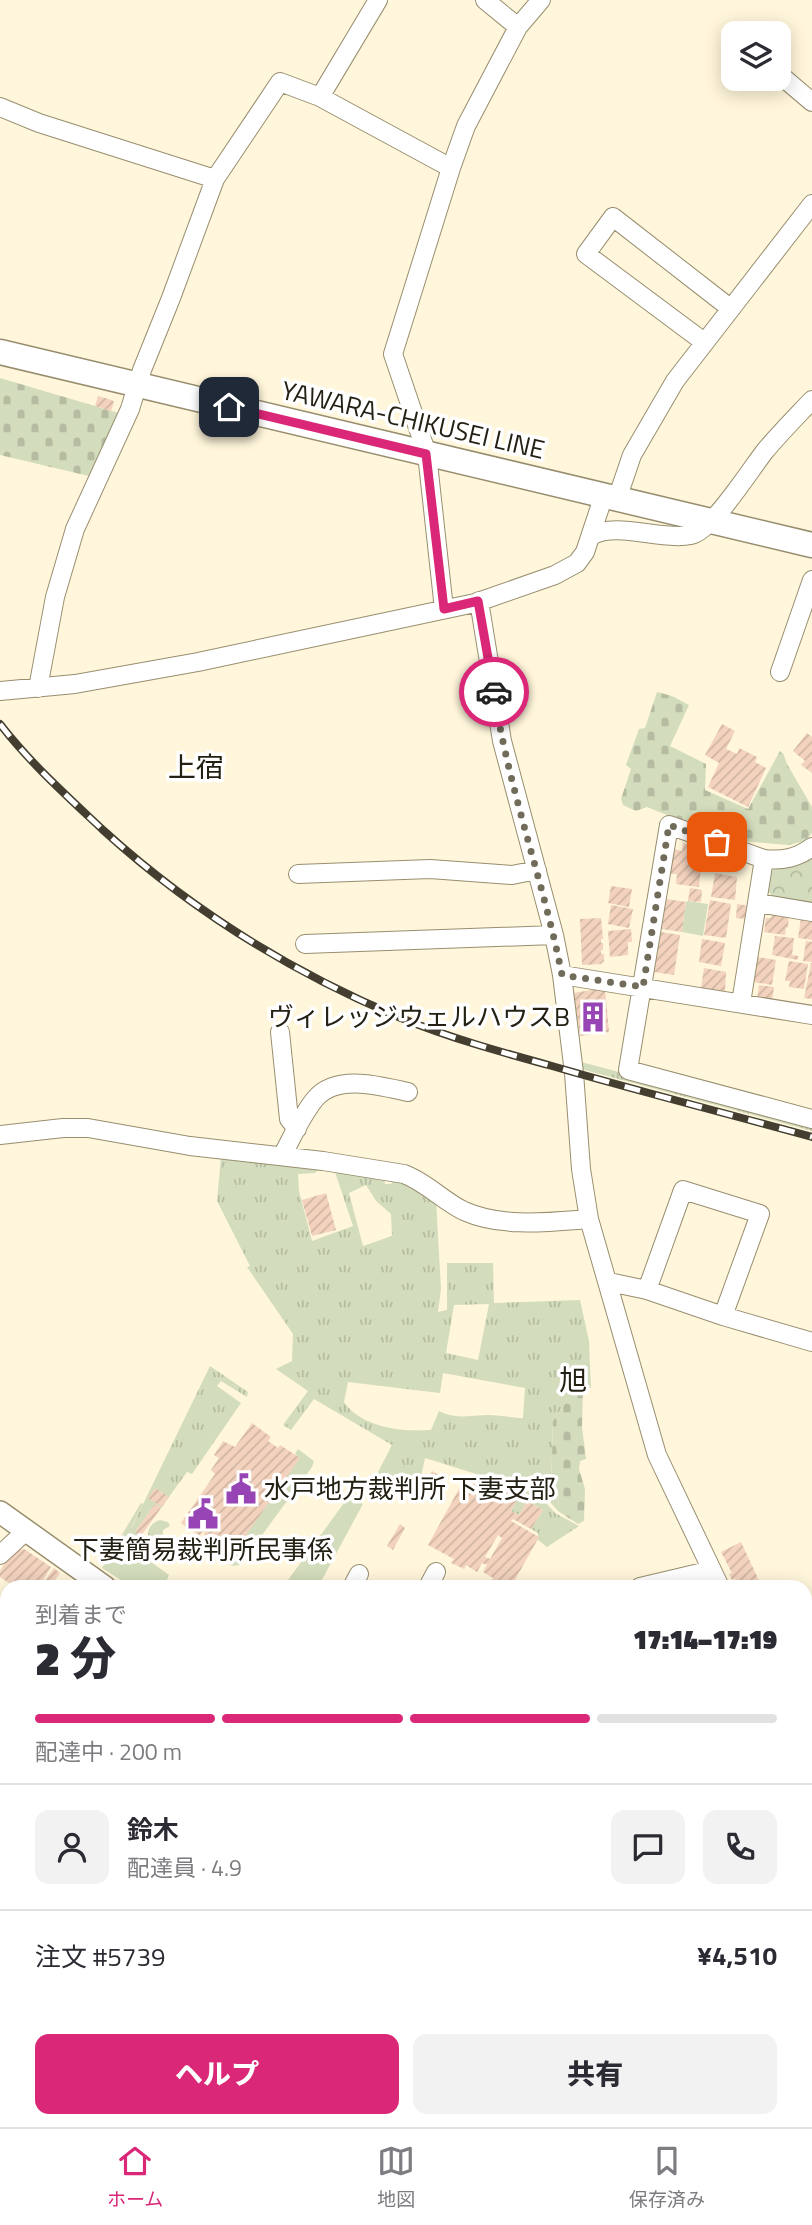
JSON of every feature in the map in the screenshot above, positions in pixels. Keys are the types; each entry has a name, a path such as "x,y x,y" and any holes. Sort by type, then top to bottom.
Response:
{"main road":[{"name":"YAWARA-CHIKUSEI LINE","path":"0,352 812,545"}],"street":[{"path":"320,97 378,0"},
{"path":"485,0 518,27"},
{"path":"444,609 426,454 393,354 466,126 518,27 541,0"},
{"path":"38,688 55,597 75,529 121,432 215,179 280,82 320,97 451,168"},
{"path":"791,84 812,102"},
{"path":"0,107 39,123 215,179"},
{"path":"0,691 38,688 198,662 478,601 568,569 581,558 645,431 675,381 730,307 809,215"},
{"path":"704,342 586,254 598,237 613,217 730,307"},
{"path":"591,536 606,531 688,535 703,529 765,452 812,400"},
{"path":"780,672 812,580"},
{"path":"478,601 502,741 554,935 562,975 575,1073 581,1169 589,1219 657,1455 717,1580"},
{"path":"812,847 793,858 778,861 764,859 669,825 628,1070 812,1119"},
{"path":"741,1003 764,859"},
{"path":"298,874 441,869 512,875 537,870"},
{"path":"758,903 812,912"},
{"path":"305,944 554,935"},
{"path":"562,975 812,1015"},
{"path":"280,1032 289,1119 297,1129"},
{"path":"282,1156 314,1100 329,1089 360,1084 408,1092"},
{"path":"0,1135 79,1127 190,1146 404,1174 452,1205 488,1219 534,1222 589,1219"},
{"path":"647,1290 683,1190 760,1214 723,1316"},
{"path":"609,1282 647,1290 812,1342"},
{"path":"0,1512 95,1580"},
{"path":"0,1555 26,1531"},
{"path":"670,1580 712,1570"}],"green space":[{"path":"0,378 122,414 93,477 0,455"},
{"path":"657,692 689,705 670,746 706,764 705,790 748,809 780,751 783,753 812,807 812,833 805,841 788,845 724,838 647,807 636,811 623,805 621,799 631,769 626,765 639,729 645,728"},
{"path":"812,854 812,907 775,899 767,890 771,871"},
{"path":"688,901 708,904 703,936 682,932"},
{"path":"581,1062 812,1123 812,1131 581,1069"},
{"path":"221,1157 319,1169 315,1173 298,1174 299,1191 312,1241 353,1226 333,1166 384,1177 385,1184 391,1184 396,1177 436,1200 441,1289 438,1312 447,1310 447,1263 493,1263 494,1303 580,1300 589,1341 591,1388 569,1386 566,1402 553,1421 551,1491 559,1493 558,1511 544,1495 425,1458 418,1491 376,1476 392,1445 314,1399 291,1430 283,1425 308,1391 276,1369 292,1361 293,1334 247,1267 250,1266 217,1201","holes":["366,1185 376,1201 391,1214 392,1236 363,1246 349,1193","489,1304 478,1360 446,1353 454,1305","443,1373 525,1388 523,1418 458,1416 439,1411 431,1430 395,1429 361,1418 344,1402 348,1382 440,1393"]},
{"path":"210,1366 248,1392 247,1397 221,1381 217,1386 241,1403 192,1474 187,1472 161,1508 155,1504 135,1532 131,1529"},
{"path":"568,1386 583,1387 582,1427 586,1459 580,1461 579,1469 585,1489 584,1521 578,1524 558,1511 559,1493 551,1491 553,1421 566,1402"},
{"path":"298,1449 314,1461 312,1467 240,1565 232,1566 222,1559 225,1555 230,1558 299,1458 295,1454"},
{"path":"504,1484 539,1495 555,1513 579,1526 547,1547 538,1540 538,1533 531,1529 543,1510 527,1501 519,1515 511,1511 518,1497 500,1488"},
{"path":"349,1496 363,1504 322,1580 288,1580"},
{"path":"141,1503 143,1504 131,1528 141,1536 133,1549 169,1575 167,1580 121,1580 102,1568"},
{"path":"160,1520 168,1522 170,1526 163,1530 163,1539 150,1544 152,1559 142,1564 130,1545 142,1538 150,1543 149,1529"}],"building":[{"path":"98,396 114,402 111,411 95,406"},
{"path":"722,724 735,731 726,749 737,754 739,748 757,757 755,762 766,768 748,807 708,787 719,763 705,755"},
{"path":"807,733 812,737 812,773 801,765 805,761 793,751"},
{"path":"683,843 703,846 699,887 676,884 677,874 670,874 674,849 682,851"},
{"path":"715,873 737,877 735,900 711,897"},
{"path":"611,886 632,889 629,907 608,903"},
{"path":"690,888 702,890 701,902 688,901"},
{"path":"666,899 686,902 682,932 662,929"},
{"path":"710,900 731,904 726,938 704,935"},
{"path":"737,904 749,906 747,919 736,918"},
{"path":"611,905 633,909 629,928 608,924"},
{"path":"772,913 789,914 785,935 764,932 766,918 771,918"},
{"path":"601,918 601,954 604,954 604,961 601,964 582,965 580,919"},
{"path":"801,918 812,919 812,940 798,938"},
{"path":"631,929 632,942 628,942 628,955 610,957 608,931"},
{"path":"661,932 680,935 674,975 654,972"},
{"path":"775,936 794,938 792,955 798,956 798,960 772,955"},
{"path":"702,939 725,943 721,966 699,962"},
{"path":"806,941 812,942 812,962 803,961"},
{"path":"758,957 776,960 772,985 754,982"},
{"path":"789,961 808,964 804,989 789,987 790,981 785,981"},
{"path":"812,963 812,999 804,998"},
{"path":"704,968 726,972 725,992 701,988"},
{"path":"759,985 774,987 772,1001 757,999"},
{"name":"ヴィレッジウェルハウスB","path":"605,988 609,1032 580,1036 573,993"},
{"path":"326,1193 336,1230 312,1236 302,1200"},
{"path":"252,1423 271,1437 268,1441 300,1458 230,1558 214,1547 217,1542 214,1540 207,1551 197,1545 205,1533 200,1536 181,1523 215,1474 211,1470 219,1458 214,1455 223,1441 235,1447"},
{"path":"432,1471 444,1478 436,1498 421,1489"},
{"path":"481,1477 518,1498 511,1511 519,1515 527,1501 543,1510 531,1529 513,1519 511,1521 539,1537 515,1580 492,1580 493,1578 483,1572 487,1565 482,1563 477,1572 466,1565 464,1569 451,1563 454,1559 428,1545 465,1478 477,1485","holes":["498,1535 502,1538 490,1559 485,1557"]},
{"path":"155,1488 169,1497 162,1507 148,1498"},
{"path":"155,1504 161,1508 141,1536 135,1532"},
{"path":"400,1524 405,1528 393,1550 387,1546"},
{"path":"741,1542 759,1580 732,1580 729,1574 732,1573 721,1552"},
{"path":"24,1549 51,1567 43,1580 4,1580 0,1577 0,1571 12,1552"},
{"path":"54,1568 60,1573 55,1580 46,1580"}],"railway":[{"path":"0,724 49,779 103,830 171,887 244,937 320,980 401,1018 457,1038 812,1137"}],"way so far":[{"path":"494,692 502,741 554,935 562,975 643,987 669,825 717,842"}],"place":[{"name":"ヴィレッジウェルハウスB","path":"593,1017"},
{"name":"水戸地方裁判所 下妻支部","path":"241,1489"},
{"name":"下妻簡易裁判所民事係","path":"203,1514"}],"district":[{"name":"上宿","path":"196,767"},
{"name":"旭","path":"573,1380"}],"route":[{"path":"229,407 426,454 444,609 478,601 494,692"}]}
